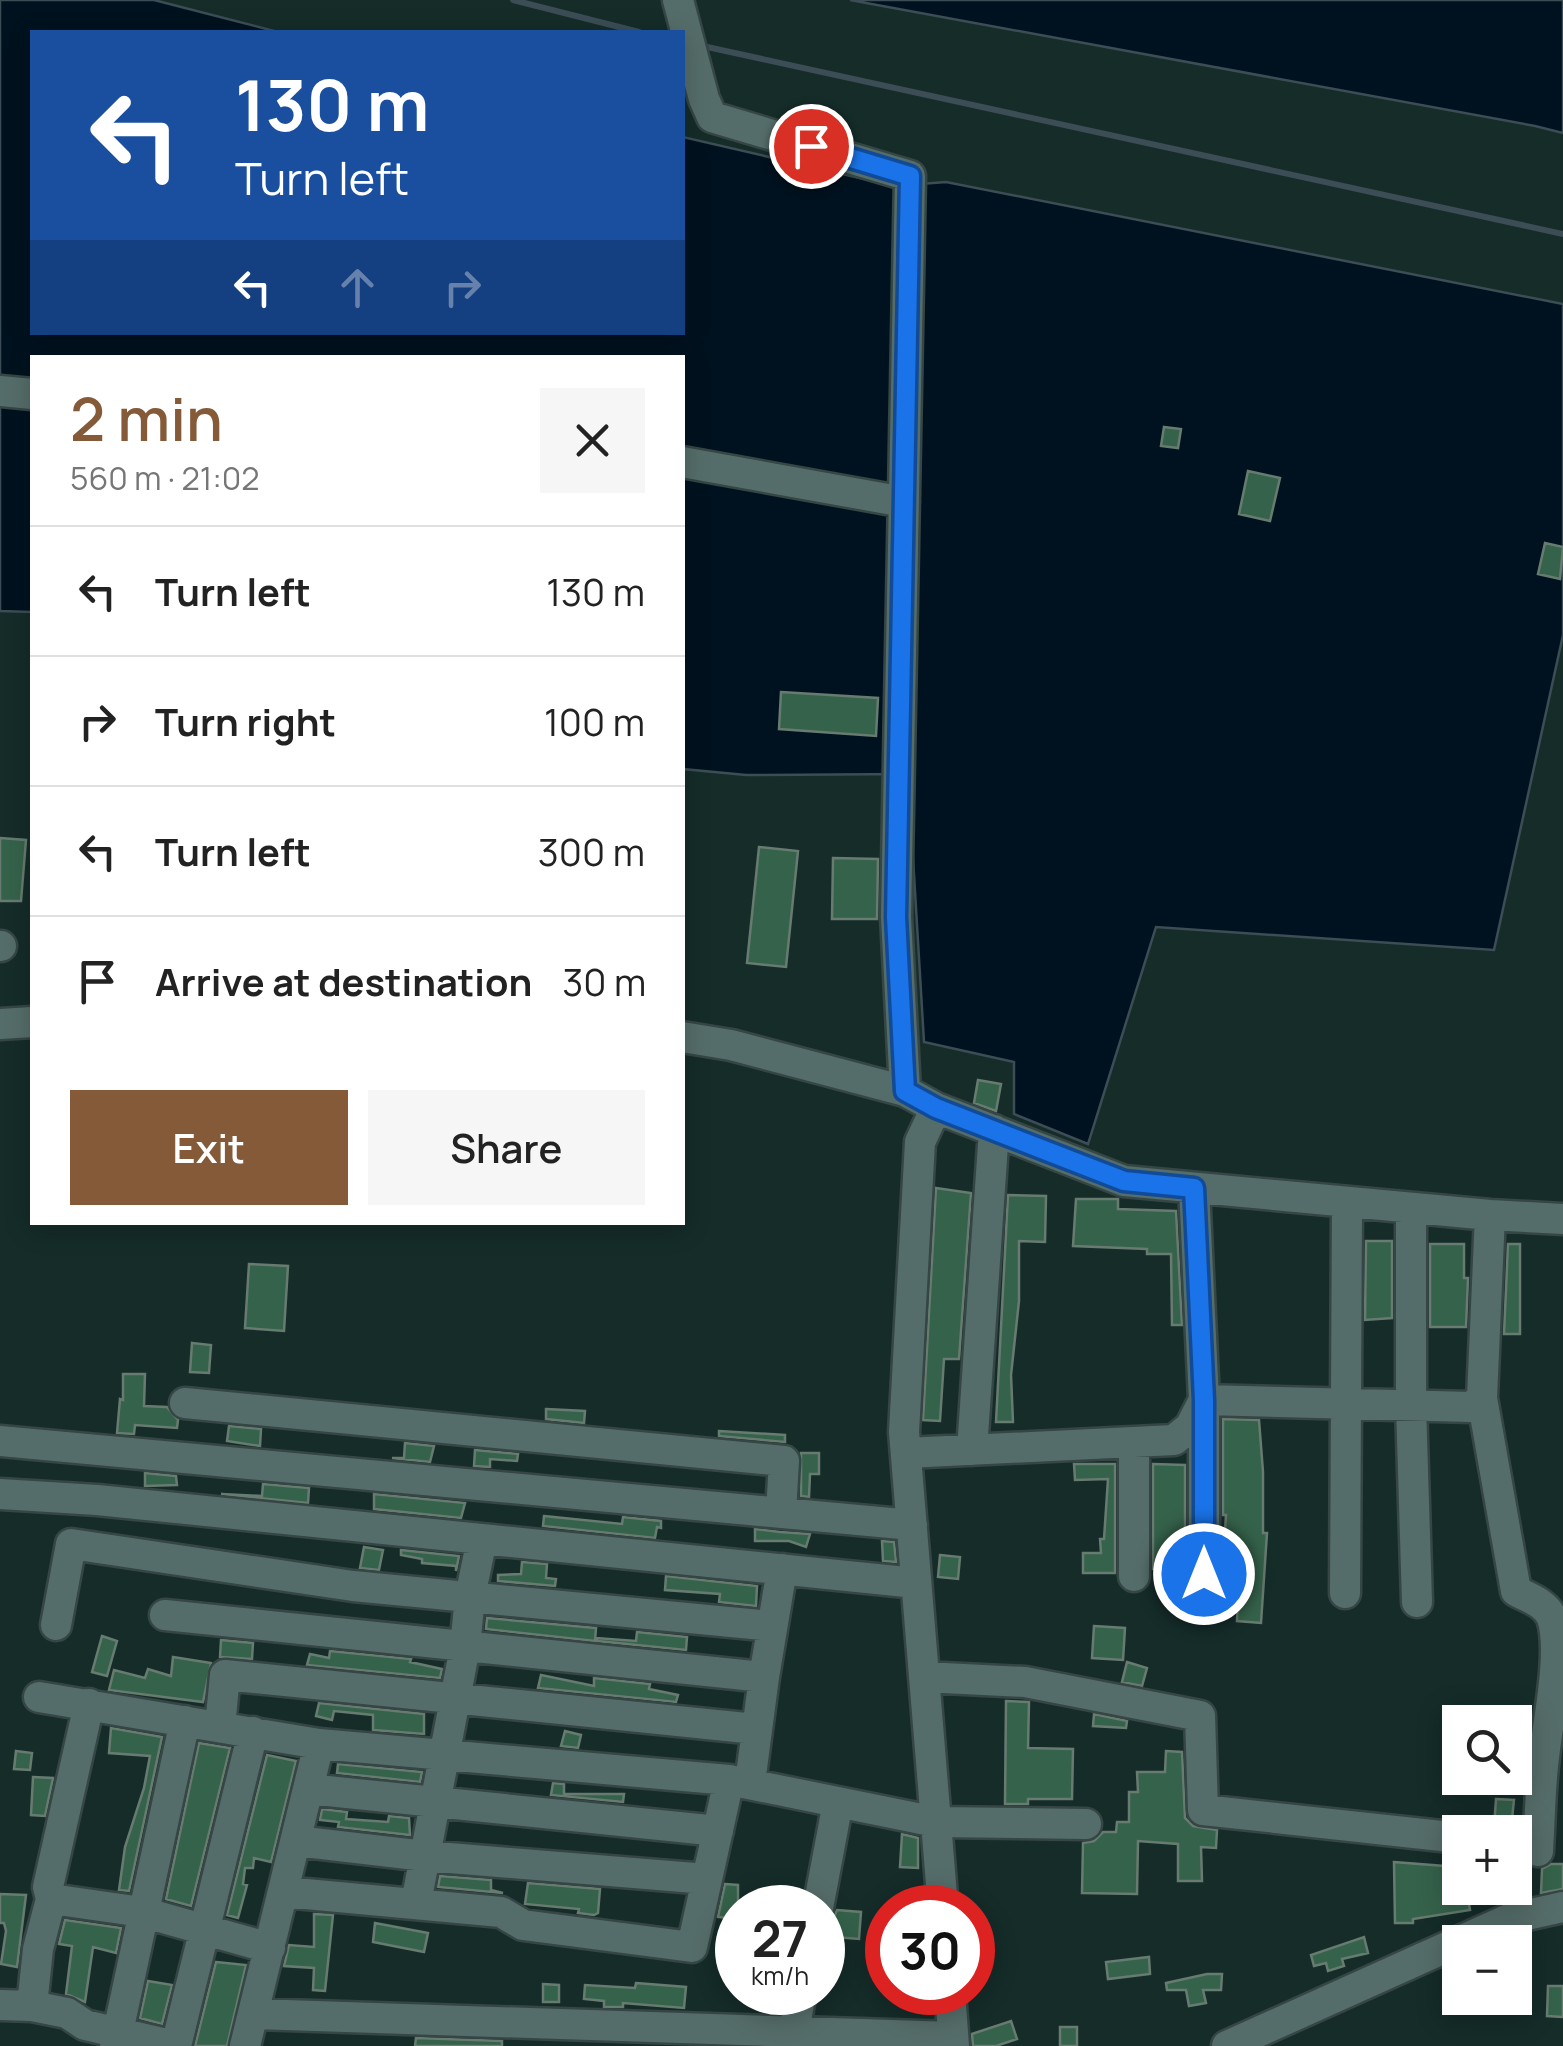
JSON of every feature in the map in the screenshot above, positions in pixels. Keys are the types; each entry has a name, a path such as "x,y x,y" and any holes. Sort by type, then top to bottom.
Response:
{"street":[{"path":"678,0 712,117 910,176 896,917 905,1091"},
{"path":"0,392 30,394"},
{"path":"685,463 904,502"},
{"path":"0,1024 30,1022"},
{"path":"685,1037 731,1045 905,1091 936,1108 1124,1181 1490,1216 1563,1219"},
{"path":"936,1108 920,1142 904,1432 940,1885"},
{"path":"972,1450 994,1130"},
{"path":"1194,1188 1204,1400 1204,1574"},
{"path":"1346,1593 1347,1202"},
{"path":"1411,1208 1411,1406 1418,1602"},
{"path":"1490,1216 1482,1398 1516,1590 1551,1614 1556,1632 1539,1851"},
{"path":"1204,1400 1471,1407 1482,1398"},
{"path":"906,1453 1174,1440 1190,1427 1204,1400"},
{"path":"185,1403 784,1462 781,1514"},
{"path":"0,1441 912,1526"},
{"path":"1134,1442 1134,1576"},
{"path":"0,1494 97,1500 916,1583"},
{"path":"416,1903 482,1539"},
{"path":"56,1625 71,1544 353,1586 772,1626"},
{"path":"284,1892 501,1912 523,1925 692,1947 718,1831 756,1729 782,1570"},
{"path":"165,1615 764,1678"},
{"path":"220,1727 224,1675 756,1729"},
{"path":"924,1677 1025,1682 1200,1716 1204,1810 1442,1836"},
{"path":"39,1697 318,1744 739,1781 936,1822 1086,1824"},
{"path":"32,2006 38,1950 51,1900 48,1887 90,1704"},
{"path":"117,2040 185,1720"},
{"path":"0,2006 32,2006 67,2013 117,2040 176,2046 253,1732"},
{"path":"245,2046 318,1744"},
{"path":"308,1789 718,1831"},
{"path":"822,1885 838,1802"},
{"path":"296,1841 707,1879"},
{"path":"51,1900 142,1912 270,1948"},
{"path":"1227,2046 1510,1919 1563,1907"},
{"path":"255,2014 403,2032 755,2038 794,2032 954,2042 952,2015"},
{"path":"794,2032 797,2015"}],"water":[{"path":"0,0 154,0 270,30 30,30 30,335 685,335 685,137 894,186 946,182 1563,304 1563,635 1494,950 1156,927 1088,1144 1014,1114 1014,1062 924,1042 908,774 746,775 685,769 685,355 30,355 30,612 0,611"},
{"path":"850,0 1563,0 1563,133 1535,126"}],"building":[{"path":"1164,427 1181,429 1178,448 1161,446"},
{"path":"1248,471 1280,478 1270,521 1239,514"},
{"path":"1545,543 1563,547 1560,579 1538,574"},
{"path":"781,692 878,698 876,736 779,729"},
{"path":"0,838 26,840 21,901 0,901"},
{"path":"759,847 798,851 786,967 747,963"},
{"path":"833,858 878,859 877,919 832,919"},
{"path":"978,1080 1001,1084 996,1111 974,1103"},
{"path":"936,1188 971,1193 959,1359 944,1359 940,1421 923,1420"},
{"path":"1008,1195 1046,1196 1045,1242 1019,1241 1019,1301 1011,1375 1013,1422 996,1422"},
{"path":"1076,1199 1118,1199 1118,1209 1176,1211 1182,1325 1172,1325 1171,1254 1147,1254 1147,1249 1073,1246"},
{"path":"1366,1241 1392,1241 1392,1318 1365,1320"},
{"path":"1430,1244 1464,1244 1464,1278 1468,1278 1466,1327 1430,1327"},
{"path":"1508,1244 1520,1244 1520,1334 1504,1334"},
{"path":"249,1264 288,1266 284,1331 245,1328"},
{"path":"192,1343 211,1345 209,1373 190,1372"},
{"path":"123,1374 145,1374 144,1406 167,1407 178,1420 177,1428 135,1425 134,1434 117,1433"},
{"path":"546,1409 585,1411 584,1423 546,1419"},
{"path":"1223,1419 1259,1420 1263,1533 1267,1533 1261,1623 1237,1621 1239,1577 1222,1576 1226,1515"},
{"path":"229,1426 261,1429 260,1446 227,1441"},
{"path":"719,1431 785,1435 785,1442 719,1436"},
{"path":"405,1443 434,1446 430,1462 392,1458 404,1458"},
{"path":"475,1450 518,1454 517,1461 490,1459 490,1467 474,1466"},
{"path":"801,1453 819,1453 819,1474 810,1474 809,1497 801,1496"},
{"path":"1074,1464 1115,1464 1115,1573 1083,1573 1083,1553 1101,1553 1108,1479 1075,1480"},
{"path":"1153,1464 1185,1465 1185,1568 1153,1569"},
{"path":"145,1473 176,1476 177,1485 145,1486"},
{"path":"263,1484 309,1488 308,1503 221,1494 262,1496"},
{"path":"374,1494 465,1503 461,1518 374,1509"},
{"path":"544,1516 622,1524 623,1517 661,1521 661,1528 657,1527 655,1538 543,1526"},
{"path":"755,1529 810,1534 806,1547 789,1541 755,1541"},
{"path":"882,1541 894,1542 896,1562 883,1561"},
{"path":"364,1547 383,1550 379,1570 360,1568"},
{"path":"401,1550 459,1556 456,1571 456,1566 422,1563 422,1559 401,1555"},
{"path":"940,1555 960,1557 958,1579 938,1577"},
{"path":"522,1562 547,1564 546,1578 556,1579 555,1586 498,1581 498,1575 521,1574"},
{"path":"666,1576 757,1586 756,1606 719,1602 720,1594 665,1590"},
{"path":"487,1618 596,1628 595,1641 486,1629"},
{"path":"1094,1626 1125,1628 1123,1660 1092,1658"},
{"path":"637,1632 687,1637 686,1650 597,1641 636,1641"},
{"path":"102,1636 117,1641 107,1676 92,1672"},
{"path":"221,1640 253,1643 252,1659 220,1657"},
{"path":"330,1651 411,1659 410,1662 442,1669 440,1678 307,1665 310,1654 329,1658"},
{"path":"173,1657 211,1663 203,1702 109,1690 114,1670 145,1678 148,1669 171,1676"},
{"path":"1127,1662 1147,1668 1142,1686 1122,1682"},
{"path":"541,1675 594,1686 594,1678 650,1684 649,1689 678,1695 676,1702 538,1688"},
{"path":"1006,1701 1029,1702 1028,1748 1073,1749 1072,1799 1028,1799 1028,1804 1005,1804"},
{"path":"319,1703 424,1714 424,1734 373,1730 373,1715 334,1711 332,1720 316,1716"},
{"path":"1094,1714 1127,1721 1126,1728 1093,1726"},
{"path":"111,1728 162,1737 129,1891 119,1890 125,1847 150,1756 109,1753"},
{"path":"565,1731 581,1735 578,1748 561,1746"},
{"path":"199,1743 230,1748 191,1906 166,1899"},
{"path":"16,1751 32,1753 30,1770 14,1769"},
{"path":"1166,1751 1182,1752 1185,1818 1193,1826 1217,1830 1216,1848 1201,1847 1202,1881 1178,1881 1178,1844 1138,1841 1137,1894 1082,1893 1083,1843 1094,1841 1103,1832 1116,1832 1117,1822 1129,1822 1129,1792 1138,1792 1137,1772 1165,1772"},
{"path":"267,1755 296,1761 271,1862 254,1858 253,1868 245,1868 243,1884 247,1885 238,1918 227,1915"},
{"path":"338,1764 422,1772 420,1782 337,1773"},
{"path":"33,1777 53,1778 45,1816 31,1815"},
{"path":"553,1783 564,1784 564,1794 624,1794 623,1802 551,1795"},
{"path":"1496,1799 1514,1800 1512,1815 1495,1815"},
{"path":"322,1809 347,1812 346,1819 388,1822 389,1816 409,1818 410,1835 338,1827 339,1822 320,1820"},
{"path":"902,1834 918,1838 918,1868 900,1867"},
{"path":"1394,1862 1442,1866 1442,1905 1469,1905 1470,1910 1413,1919 1413,1923 1395,1923"},
{"path":"1563,1864 1563,1889 1541,1893 1542,1869"},
{"path":"440,1876 491,1880 491,1890 503,1893 438,1887"},
{"path":"528,1883 600,1889 598,1913 525,1904"},
{"path":"0,1894 26,1895 17,1967 1,1964 6,1931 4,1923 0,1923"},
{"path":"845,1911 861,1912 859,1939 845,1938"},
{"path":"314,1914 333,1915 325,1991 313,1990 314,1968 284,1966 289,1945 314,1947"},
{"path":"65,1920 121,1928 116,1953 93,1947 85,2002 66,1994 72,1946 59,1944"},
{"path":"375,1923 428,1933 424,1952 373,1942"},
{"path":"1364,1937 1368,1953 1342,1959 1344,1966 1328,1971 1326,1963 1314,1966 1311,1955"},
{"path":"1149,1957 1150,1974 1108,1979 1106,1962"},
{"path":"216,1962 246,1965 227,2046 195,2046"},
{"path":"1222,1974 1221,1990 1203,1990 1206,2003 1189,2006 1186,1990 1167,1990 1166,1983"},
{"path":"148,1981 172,1985 162,2024 140,2018"},
{"path":"636,1983 686,1987 684,2008 623,2003 623,2007 604,2007 604,2001 584,1999 585,1985 635,1988"},
{"path":"543,1984 559,1985 559,2002 543,2002"},
{"path":"1548,1986 1563,1986 1563,2017 1547,2016"},
{"path":"1011,2021 1017,2039 996,2046 973,2046 972,2034"},
{"path":"1060,2027 1077,2027 1077,2046 1060,2046"},
{"path":"416,2038 502,2041 502,2046 415,2046"}],"waterway":[{"path":"513,0 631,30"},
{"path":"698,45 1563,234"}],"route":[{"path":"811,146 910,176 896,917 905,1091 936,1108 1124,1181 1194,1188 1204,1400 1204,1574"}]}
